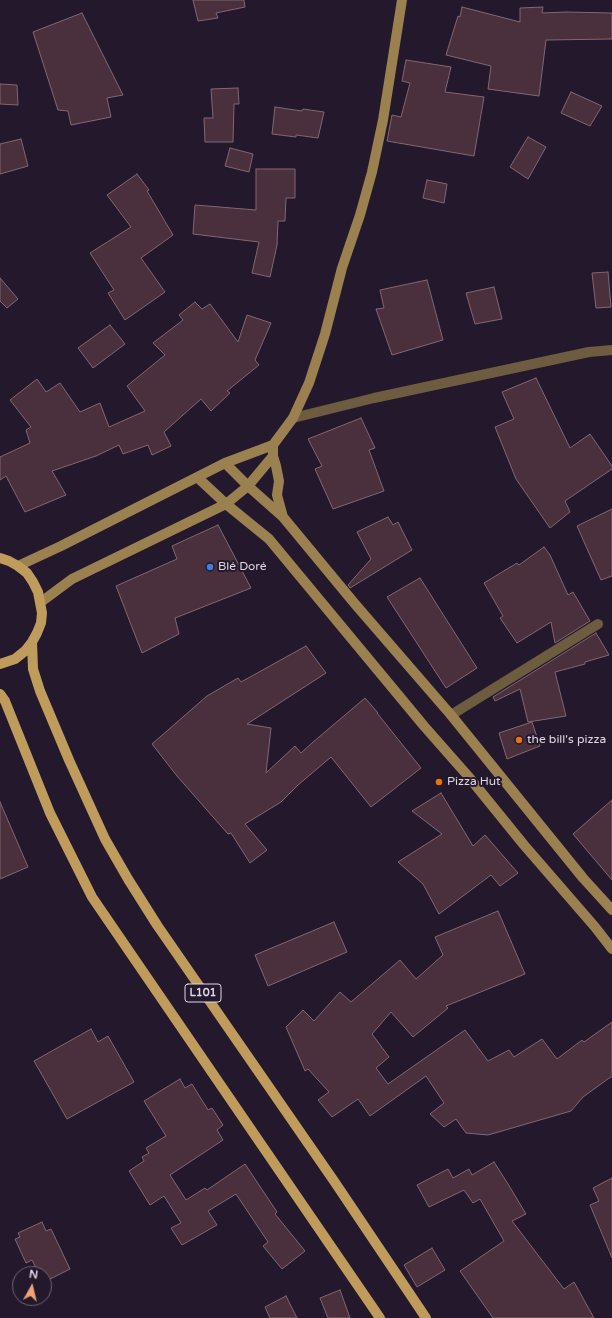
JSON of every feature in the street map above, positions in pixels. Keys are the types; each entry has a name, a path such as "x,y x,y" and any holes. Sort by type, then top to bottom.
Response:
{"main road":[{"path":"18,566 61,546 225,463 273,445 293,418 309,383 323,341 342,268 360,215 372,172 384,120 402,0"},
{"path":"273,445 273,456 279,481 277,495 283,517"},
{"path":"41,602 72,579 226,504 248,486 273,456"},
{"path":"225,463 283,517 355,604 451,715 579,872 612,910"},
{"path":"197,477 226,504 269,539 612,949"},
{"path":"0,550 4,559 18,566 27,573 38,592 42,613 38,633 25,651 14,659 0,664"},
{"name":"L101","path":"32,642 33,669 40,691 105,839 128,879 161,931 426,1318"},
{"name":"L101","path":"0,694 5,701 50,813 92,897 380,1318"}],"street":[{"path":"293,418 589,352 612,350"},
{"path":"451,715 598,624"}],"building":[{"path":"193,0 244,0 245,7 216,13 218,18 198,21"},
{"path":"462,7 520,22 520,8 543,7 542,13 612,13 612,39 546,40 539,96 488,89 491,66 446,55 458,16 460,17"},
{"path":"82,13 123,95 107,98 111,117 71,125 68,111 58,110 33,32"},
{"path":"406,60 451,67 445,92 484,97 474,156 387,141 392,115 401,117 410,83 402,81"},
{"path":"0,84 17,85 18,105 0,104"},
{"path":"238,88 239,104 234,104 233,142 205,142 204,118 213,118 211,89"},
{"path":"571,92 602,106 590,126 561,113"},
{"path":"275,107 302,111 303,109 324,112 318,138 272,134"},
{"path":"528,137 546,147 528,179 510,167"},
{"path":"21,139 28,166 0,174 0,144"},
{"path":"230,148 253,154 249,172 225,166"},
{"path":"256,169 295,169 295,198 286,198 285,221 278,221 277,245 270,277 252,273 259,242 193,234 195,205 256,210"},
{"path":"137,174 149,190 147,191 173,235 141,258 165,292 125,320 108,293 114,290 90,253 131,227 107,195"},
{"path":"427,180 447,184 444,203 423,198"},
{"path":"608,272 611,307 596,308 592,273"},
{"path":"0,278 18,299 7,308 0,301"},
{"path":"427,280 443,340 392,355 376,309 384,308 380,290"},
{"path":"494,287 502,319 475,324 466,293"},
{"path":"195,302 202,309 210,304 238,342 247,315 271,323 255,360 259,365 227,391 230,393 211,411 201,399 164,432 171,446 152,455 148,445 123,454 119,445 96,456 52,471 66,495 25,512 6,476 0,480 0,457 30,443 26,430 31,427 10,400 37,379 46,392 60,383 80,412 100,403 109,427 145,411 127,386 165,355 153,343 183,320 179,315"},
{"path":"110,325 125,344 93,368 78,348"},
{"path":"536,378 570,448 590,434 612,466 612,469 565,501 570,512 550,528 516,479 495,427 514,419 502,392"},
{"path":"361,418 375,448 369,450 384,491 333,509 315,469 322,466 308,439"},
{"path":"612,509 612,576 601,580 577,526"},
{"path":"388,517 393,525 398,522 412,550 350,588 348,585 371,559 357,532"},
{"path":"218,525 251,588 175,618 179,634 142,653 116,586 177,559 172,546"},
{"path":"544,547 550,555 568,595 573,592 590,621 555,643 551,622 517,643 500,618 503,616 484,583 517,563 519,565"},
{"path":"420,578 477,668 446,688 387,597"},
{"path":"596,633 609,655 585,662 585,664 555,672 566,716 528,722 520,689 495,701 493,697"},
{"path":"306,646 326,673 247,724 271,728 266,773 295,746 301,753 365,698 421,768 371,807 331,757 298,785 281,802 245,824 267,850 250,863 231,833 228,834 177,776 152,744 207,696 238,678 241,682"},
{"name":"the bill's pizza","path":"532,722 540,746 507,759 499,733"},
{"path":"441,793 473,846 485,835 518,873 500,886 491,875 439,914 423,884 398,862 442,834 412,811"},
{"path":"612,800 612,880 573,834"},
{"path":"0,802 28,867 0,879"},
{"path":"498,911 525,974 446,1006 448,1008 413,1037 391,1012 372,1034 389,1057 376,1068 388,1084 465,1030 488,1061 509,1050 514,1057 542,1039 557,1059 582,1040 584,1042 612,1022 612,1076 583,1097 571,1111 488,1135 466,1133 456,1119 444,1127 430,1114 444,1103 426,1076 370,1116 358,1099 332,1117 318,1100 329,1092 308,1069 305,1071 286,1027 303,1010 314,1021 340,992 351,1002 400,960 416,979 443,955 435,937"},
{"path":"334,922 347,952 268,986 255,955"},
{"path":"91,1029 98,1042 108,1036 134,1082 67,1119 34,1061"},
{"path":"180,1079 185,1088 192,1084 208,1110 212,1108 223,1125 217,1130 223,1140 170,1175 186,1200 205,1188 207,1190 245,1164 277,1212 275,1214 305,1251 282,1269 263,1246 268,1242 236,1194 208,1211 217,1225 182,1245 171,1228 181,1223 164,1196 150,1205 129,1171 144,1161 142,1157 149,1153 146,1148 166,1136 144,1101"},
{"path":"494,1162 526,1214 512,1221 564,1289 574,1282 594,1318 493,1318 460,1271 504,1241 480,1199 473,1203 464,1190 429,1207 417,1185 448,1169 453,1178 469,1169 472,1175"},
{"path":"612,1178 612,1258 590,1205 599,1201 593,1188"},
{"path":"42,1222 46,1231 51,1229 70,1269 52,1278 52,1266 35,1266 32,1260 26,1263 15,1239 20,1237 18,1233"},
{"path":"432,1248 445,1270 417,1287 404,1265"},
{"path":"340,1290 350,1318 328,1318 320,1298"},
{"path":"286,1296 297,1318 270,1318 265,1307"}],"place":[{"name":"Blé Doré","path":"210,567"},
{"name":"the bill's pizza","path":"519,740"},
{"name":"Pizza Hut","path":"439,782"}]}
